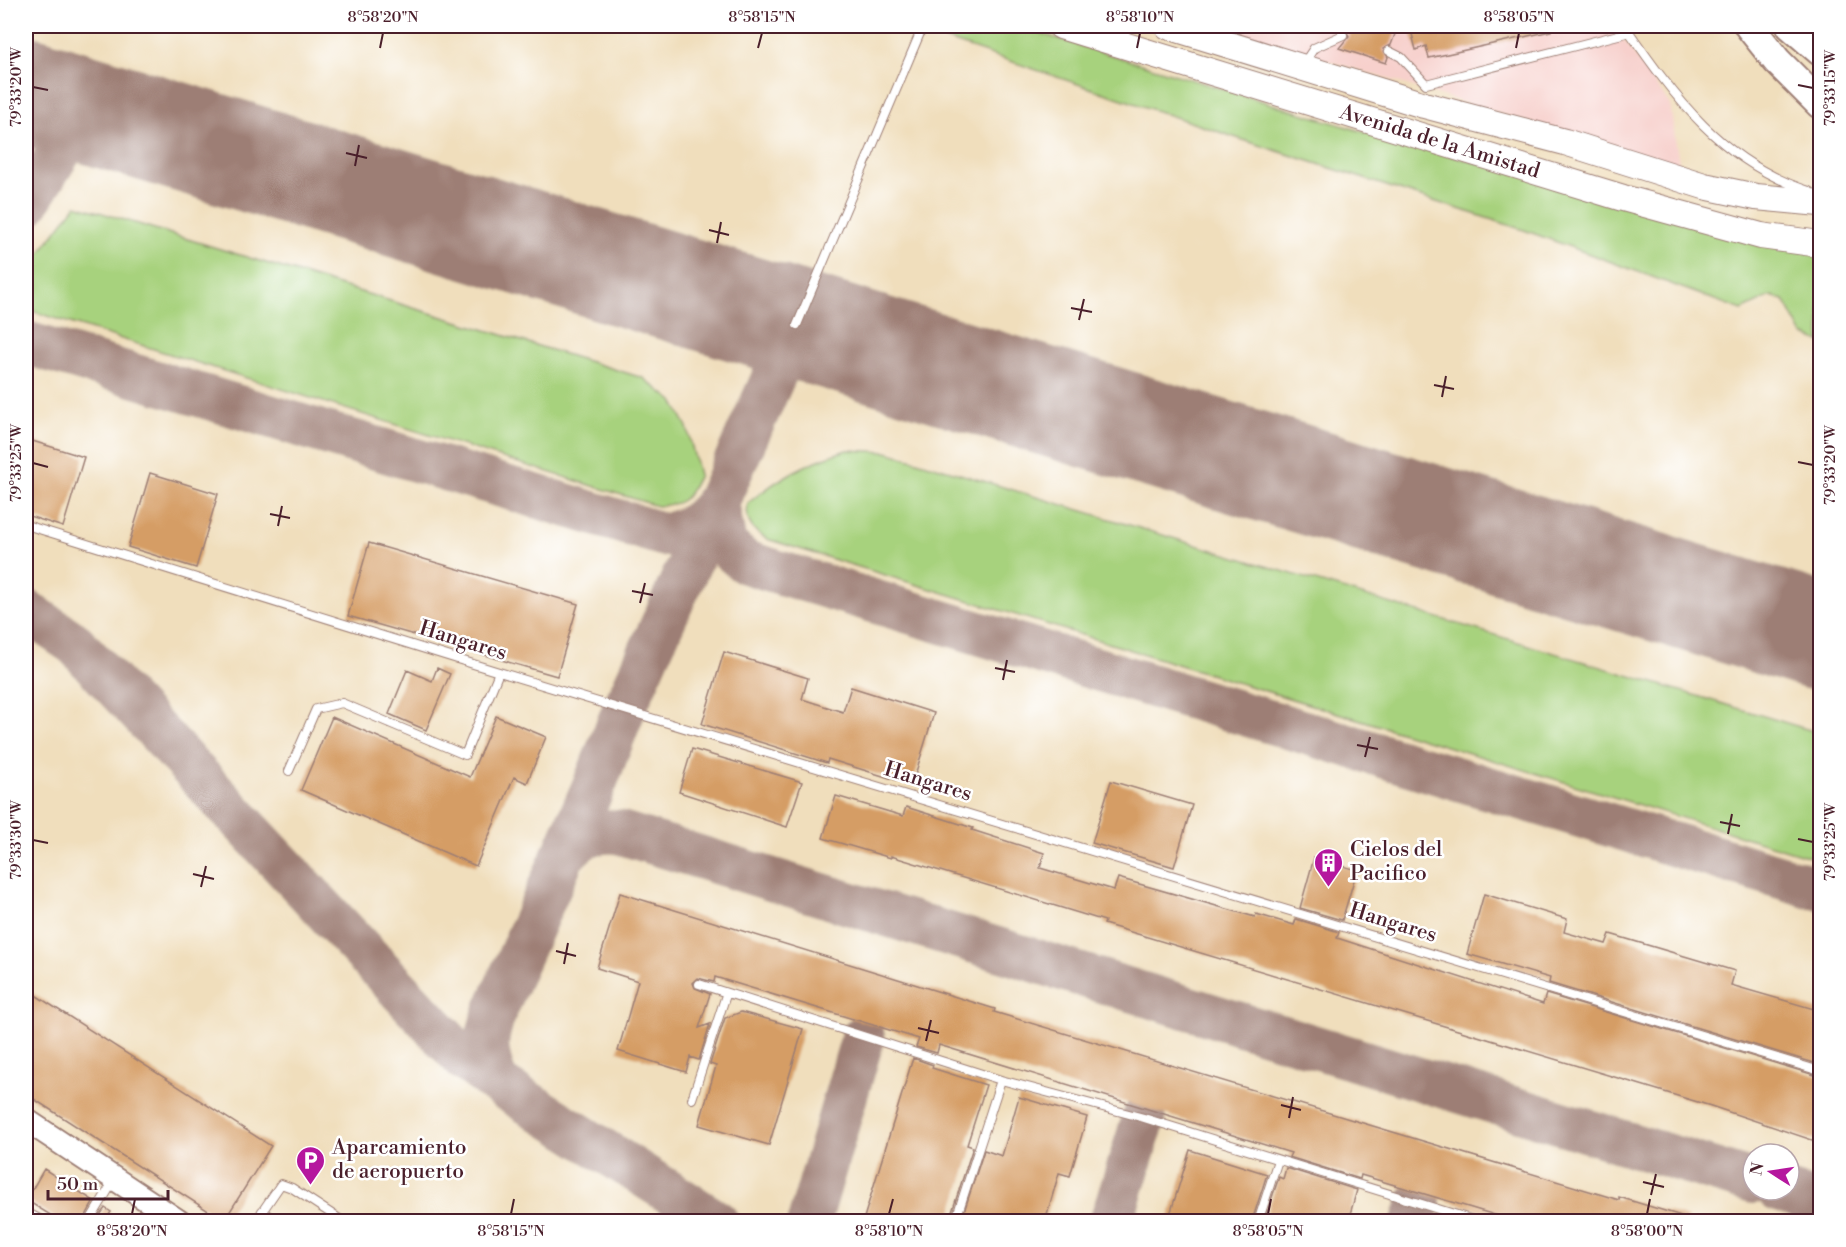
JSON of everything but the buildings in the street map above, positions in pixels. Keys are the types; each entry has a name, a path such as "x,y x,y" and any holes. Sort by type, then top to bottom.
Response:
{"highway":[{"path":"1749,26 1777,61 1821,104"},
{"path":"1791,26 1821,51"}],"main road":[{"name":"Avenida de la Amistad","path":"1061,26 1623,198 1761,236 1821,244"},
{"name":"Avenida de la Amistad","path":"1168,26 1301,67 1425,94 1704,186 1756,196 1821,203"},
{"path":"26,1120 35,1134 180,1221"}],"lane":[{"path":"797,325 923,26"},
{"path":"1389,51 1401,57 1425,94 1627,29 1695,120 1714,137 1760,170 1821,195"},
{"path":"1301,67 1314,48 1343,35"},
{"name":"Hangares","path":"26,525 499,672 1821,1071"},
{"path":"289,771 316,709 342,703 465,755 499,672"},
{"path":"699,984 726,995 1001,1080 1144,1118 1480,1221"},
{"path":"692,1099 726,995"},
{"path":"955,1221 1001,1080"},
{"path":"1258,1221 1278,1160"},
{"path":"88,1221 115,1180"},
{"path":"255,1221 281,1184 292,1188 344,1221"},
{"path":"262,1211 278,1221"},
{"path":"1815,1221 1821,1211"},
{"path":"26,1212 45,1221"}],"shaded area":[{"path":"1215,26 1614,26 1670,105 1680,169"}],"green space":[{"path":"951,26 1016,26 1377,136 1820,255 1820,342 1803,335 1784,300 1771,296 1742,310 1524,230 1237,138 945,39"},
{"path":"76,205 643,378 673,401 687,427 699,475 688,495 680,502 657,506 35,312 26,307 26,271"},
{"path":"847,450 887,452 1820,733 1820,860 767,539 753,528 747,515 748,503 794,471"}],"taxiway":[{"path":"26,205 87,108"},
{"path":"497,1083 487,1045 497,1007 596,781 624,709 797,325"},
{"path":"26,343 665,535 682,531 695,524 717,502"},
{"path":"717,502 725,545 745,562 1820,889"},
{"path":"26,611 75,644 464,1059 497,1083 717,1222"},
{"path":"562,857 587,836 600,832 618,832 1741,1178"},
{"path":"809,1222 863,1037"},
{"path":"1111,1222 1144,1118"},
{"path":"1801,1197 1820,1203"},
{"path":"1413,1222 1419,1203"}],"runway":[{"path":"26,90 1820,637"}],"place":[{"name":"Cielos del Pacifico","path":"1329,888"},
{"name":"Aparcamiento de aeropuerto","path":"311,1186"}]}
